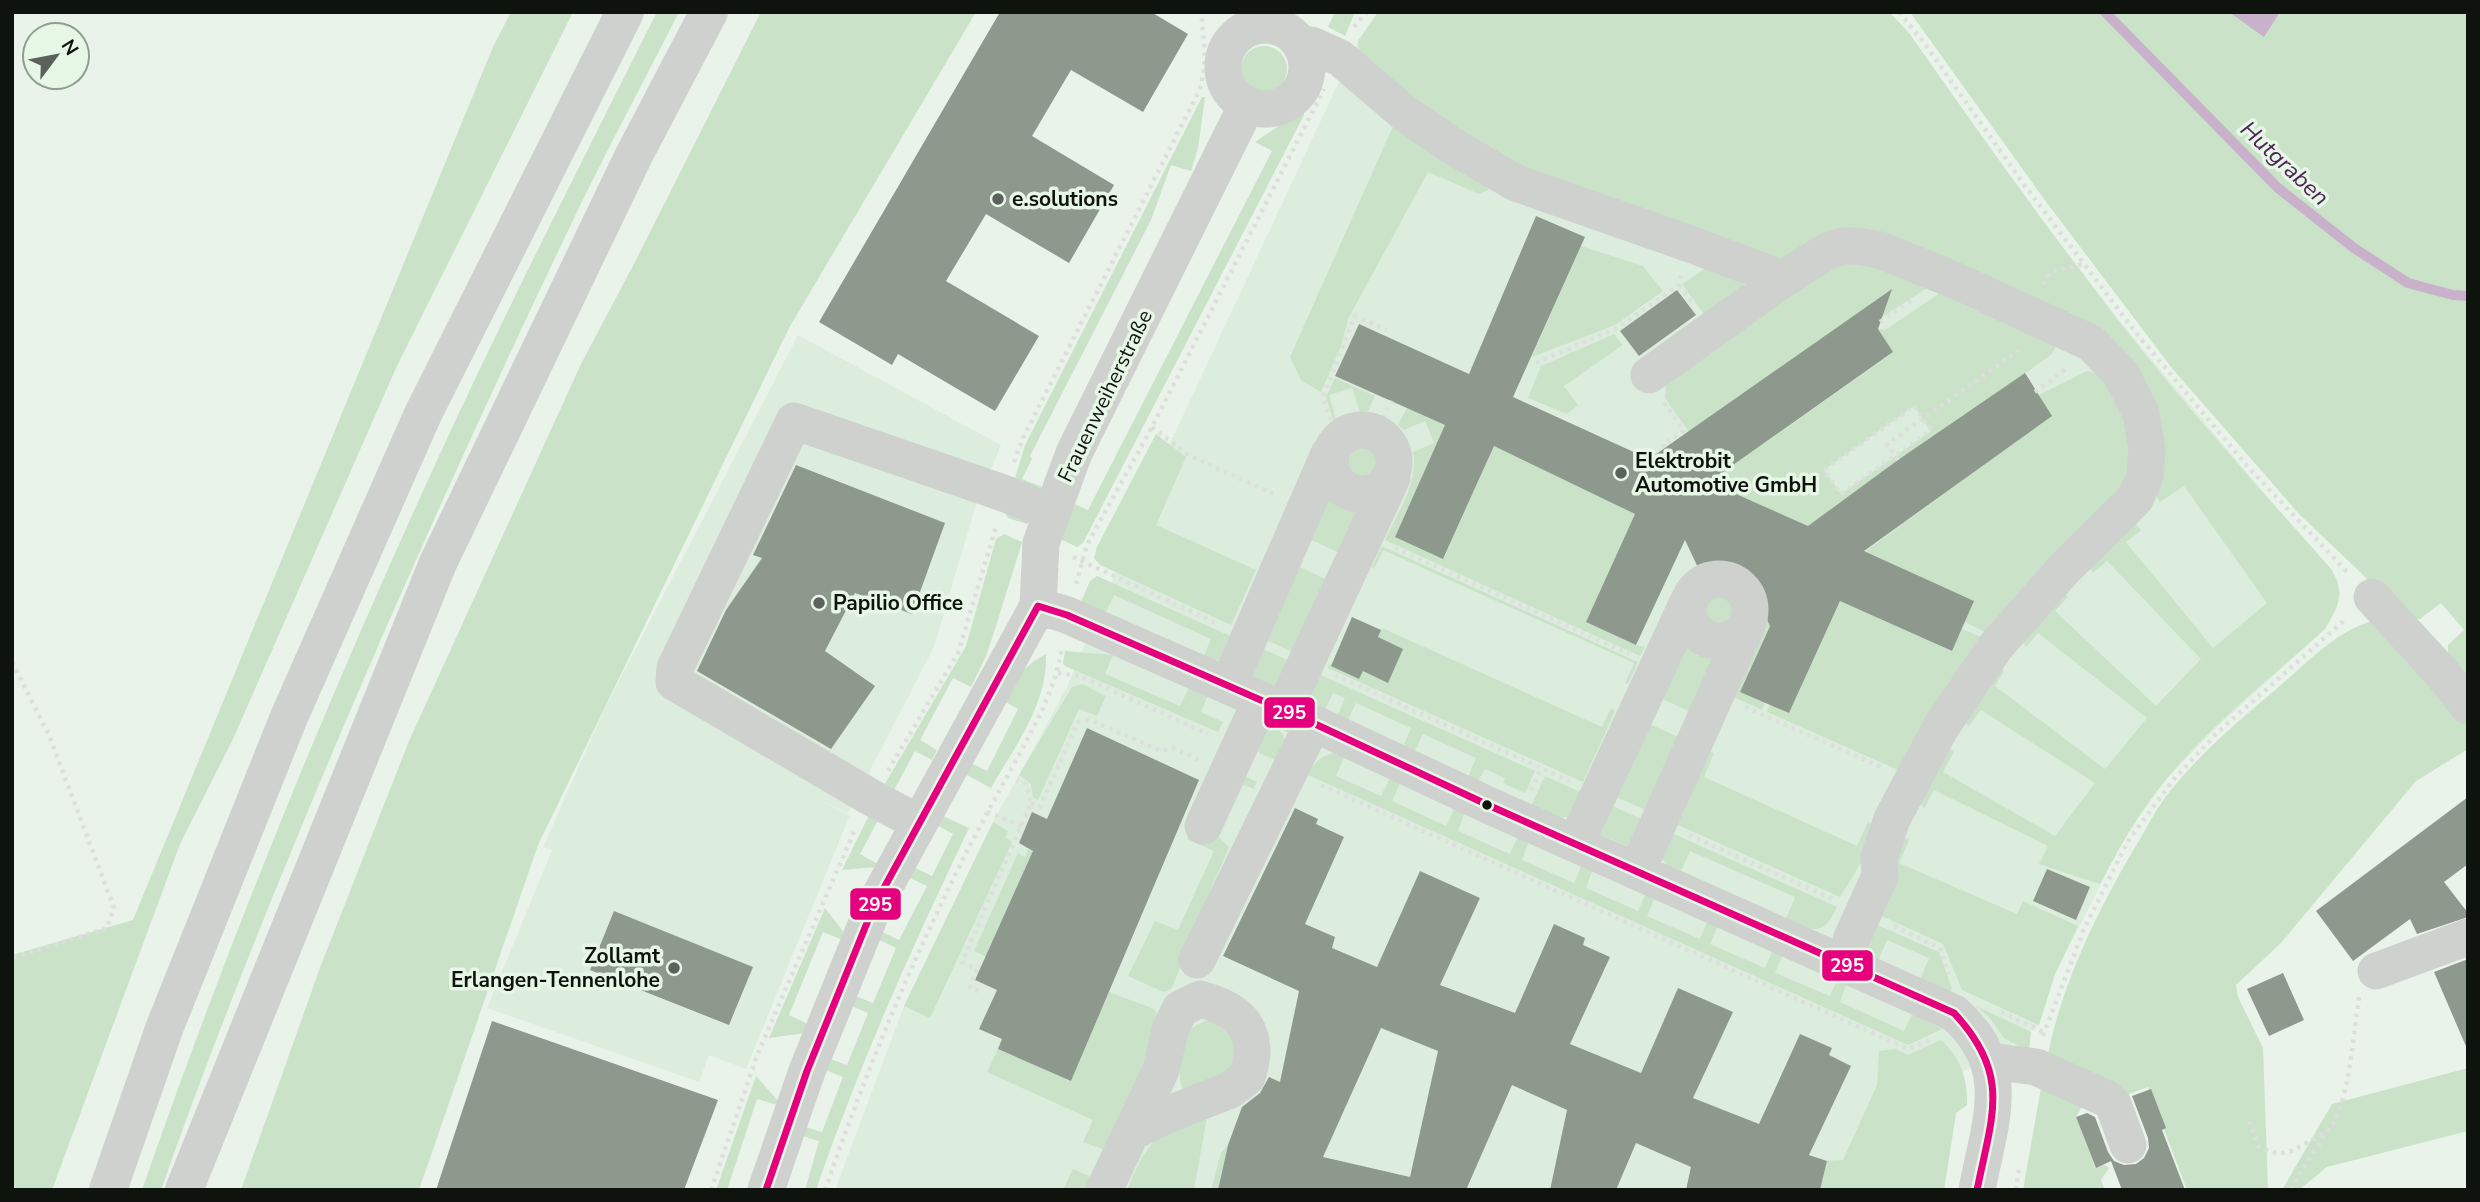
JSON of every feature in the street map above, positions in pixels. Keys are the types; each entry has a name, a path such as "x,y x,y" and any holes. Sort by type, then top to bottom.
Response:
{"highway":[{"path":"108,1190 164,1030 289,717 423,414 625,12"},
{"path":"184,1190 438,563 632,157 709,12"}],"street":[{"path":"1242,20 1273,25 1294,35 1303,47 1308,62 1307,78 1300,92 1290,102 1264,109 1247,105 1235,97 1226,84 1223,67 1226,51 1242,20"},
{"path":"1303,47 1311,45 1340,58 1411,117 1449,144 1516,183 1783,279"},
{"name":"Frauenweiherstraße","path":"766,1190 807,1071 873,908 919,823 1053,611 1041,542 1074,453 1247,105"},
{"path":"1649,375 1783,279 1829,250 1857,246 1880,250 2091,343 2121,374 2141,413 2147,449 2145,476 2135,499 2064,569 1996,646 1941,727 1892,820 1879,857 1880,876 1851,940 1850,948 1857,970"},
{"path":"919,823 872,799 674,682 674,668 794,421 1006,494 1051,513"},
{"path":"1203,826 1233,760 1286,711 1392,478 1396,465 1393,452 1379,426 1346,434 1336,442 1329,454 1228,686"},
{"path":"1329,454 1329,468 1335,478 1343,488 1354,493 1374,494 1392,478"},
{"path":"1576,843 1693,591 1709,580 1733,577 1746,595 1750,606 1747,625 1637,871"},
{"path":"2372,597 2441,672 2468,706"},
{"path":"1688,602 1690,624 1695,632 1710,641 1730,640 1747,625"},
{"path":"1053,611 1286,711 1954,1013 1977,1036 1990,1061 1994,1087 1993,1107 1977,1190"},
{"path":"1104,1190 1161,1070 1170,1030 1189,981 1289,770 1286,711"},
{"path":"1809,948 1830,936 1865,869 1879,857"},
{"path":"2376,971 2468,937"},
{"path":"1132,1132 1230,1090 1247,1077 1252,1049 1245,1024 1225,1005 1200,999 1189,981"},
{"path":"1990,1061 2036,1067 2105,1098 2113,1104 2128,1145"}],"path":[{"path":"711,1190 758,1053 861,816 958,653 1023,438 1199,91 1203,78 1204,39 1201,12"},
{"path":"1899,12 2137,334 2248,467 2372,597 2217,732 2174,779 2129,841 2084,929 2052,1012"},
{"path":"825,1190 870,1066 910,972 987,812 1043,710 1058,673 1053,611 1152,427 1340,58"},
{"path":"1897,458 1887,444 1923,419 2038,319 2051,272 2084,264"},
{"path":"1536,363 1617,328 1679,285"},
{"path":"1387,330 1356,316 1323,397 1333,425 1361,415 1379,426 1392,401"},
{"path":"1914,405 1923,419 1931,430 1897,458 1842,494 1824,470 1914,405"},
{"path":"1152,427 1188,455 1281,498"},
{"path":"1670,456 1663,445 1682,433"},
{"path":"1365,535 1658,667"},
{"path":"12,662 49,735 114,908 107,928 12,958"},
{"path":"1058,673 1080,676 1233,760"},
{"path":"1716,694 1914,781"},
{"path":"1031,803 1040,807 1078,722 1090,720 1163,751 1173,748 1233,760"},
{"path":"1289,770 1908,1049 1942,1034 1954,1013"},
{"path":"978,991 970,987 977,969 962,962 1024,827 1031,803 1026,784 1017,779"},
{"path":"987,812 1024,827"},
{"path":"2292,1190 2298,1176 2335,1121 2347,1082 2359,994 2365,982 2376,971"},
{"path":"2249,1121 2259,1147 2275,1154 2285,1154 2329,1130"}],"shaded area":[{"path":"511,12 573,12 396,368 233,739 180,844 52,1190 12,1190 12,955 133,920 493,47"},
{"path":"657,12 679,12 576,214 483,411 394,610 267,910 161,1190 142,1190 249,901 326,711 408,523 552,220"},
{"path":"761,12 976,12 789,328 538,845 419,1190 241,1190 321,965 409,741 581,364"},
{"path":"1335,12 1355,12 1345,36 1328,27"},
{"path":"1378,12 1889,12 1909,33 2010,178 2123,325 2331,569 2338,581 2340,594 2336,610 2325,629 2215,729 2169,776 2127,833 2055,974 2039,1025 1990,1061 1963,1071 1967,1105 1956,1113 1944,1190 835,1190 904,1006 993,822 1066,689 1172,439 1358,41"},
{"path":"1378,12 1889,12 1909,33 2121,324 2331,569 2338,586 2339,600 2325,629 2225,718 2187,756 2140,815 2100,884 2039,864 2048,846 1934,790 1924,809 1920,803 1948,748 1954,751 1943,772 2055,836 2095,783 1981,710 1969,726 1964,722 2000,669 2004,671 1995,686 2105,769 2147,718 2038,633 2026,647 2022,639 2065,594 2068,597 2055,611 2156,706 2201,659 2107,561 2093,573 2090,569 2136,524 2141,530 2126,542 2213,648 2267,603 2184,486 2160,502 2151,489 2134,375 1888,241 1774,260 1572,188 1480,149 1367,61 1359,50 1358,41"},
{"path":"1910,12 2468,12 2468,687 2448,662 2448,645 2464,630 2441,603 2420,619 2406,619 2299,514 2171,367 2044,199"},
{"path":"2229,12 2280,12 2264,37"},
{"path":"1264,46 1280,53 1287,69 1280,85 1264,92 1248,85 1241,69 1248,53"},
{"path":"1202,97 1205,97 1198,148 1191,171 1171,165 1151,220 1030,456 1032,459 1022,479 1042,487 1027,524 1008,518 1005,512 1025,445"},
{"path":"1304,109 1304,115 1083,543 1077,547 1058,538 1070,502 1088,510 1272,151 1255,142"},
{"path":"1395,122 1489,185 1488,190 1479,194 1428,172 1348,319 1341,346 1321,392 1301,380 1290,357"},
{"path":"1581,246 1643,266 1663,291 1615,325 1532,357"},
{"path":"1858,258 1929,287 1882,317 1891,290 1689,432 1665,398 1666,383 1817,269"},
{"path":"1709,266 1742,281 1746,291 1707,318 1682,284"},
{"path":"1940,293 1962,305 2058,343 2051,355 1832,508 1814,529 1709,482 1893,353 1878,329 1885,330","holes":["1914,406 1931,431 1841,494 1824,470"]},
{"path":"1614,334 1623,345 1564,386 1578,405 1567,414 1528,398 1541,366"},
{"path":"798,335 1001,445 975,508 934,647 848,813 811,797 850,815 746,1069 709,1055 699,1082 487,1008 552,850 543,847 604,710"},
{"path":"2087,371 2103,375 2133,424 2128,483 1989,634 1965,622 1973,601 1866,551 2051,416 2039,395"},
{"path":"1335,378 1375,396 1368,411 1360,412 1352,388 1329,395 1336,419 1333,420 1326,397"},
{"path":"1407,408 1445,425 1395,537 1444,558 1494,446 1635,514 1586,622 1645,647 1640,656 1385,540 1410,486 1413,452 1434,443 1425,421 1404,430 1398,425"},
{"path":"1156,434 1186,457 1156,525 1256,570 1231,625 1100,565 1094,558 1097,547"},
{"path":"1362,442 1376,448 1382,462 1376,476 1362,482 1348,476 1342,462 1348,448"},
{"path":"1329,490 1342,501 1365,507 1344,555 1307,538"},
{"path":"1004,534 1022,542 986,656 971,687 953,678 920,740 937,750 932,760 915,751 860,854 878,864 877,867 842,870 883,787 966,646 996,539"},
{"path":"1382,546 1638,662 1628,684 1625,683 1634,663 1383,550 1374,569 1372,567"},
{"path":"1295,565 1332,582 1299,655 1262,638"},
{"path":"1097,576 1237,639 1221,660 1212,661 1203,658 1211,639 1114,595 1105,614 1081,602 1090,581"},
{"path":"1790,579 1741,691 1765,702 1762,710 1734,697 1765,628 1767,612"},
{"path":"1717,591 1731,597 1737,611 1731,625 1717,631 1703,625 1697,611 1703,597"},
{"path":"1840,601 1951,651 1962,629 1986,639 1898,770 1767,712 1770,704 1789,713"},
{"path":"2372,621 2468,717 2468,749 2416,781 2281,943 2236,985 2238,997 2263,1048 2268,1190 2187,1190 2148,1087 2121,1097 2046,1064 2060,1007 2094,923 2164,799 2220,738 2313,657 2335,639"},
{"path":"1382,628 1602,727 1611,708 1615,711 1583,782 1328,668 1329,664 1359,679"},
{"path":"1687,640 1705,651 1721,653 1693,713 1656,696"},
{"path":"1258,647 1294,663 1282,693 1245,677"},
{"path":"1065,651 1113,655 1105,674 1180,706 1190,686 1208,695 1201,712 1223,722 1218,732 1065,666"},
{"path":"1046,654 1042,690 1036,707 991,788 963,773 969,762 987,771 1018,709 1000,699 1026,668"},
{"path":"1316,673 1535,771 1525,793 1503,783 1505,778 1485,769 1478,781 1468,777 1476,758 1423,734 1414,752 1403,747 1411,728 1356,703 1347,722 1337,717 1345,698 1333,693 1324,712 1314,703 1311,695"},
{"path":"1082,684 1106,696 1097,716 1079,709 1038,800 1033,798 1031,784 1019,775 1072,687"},
{"path":"1259,719 1275,727 1283,735 1280,762 1246,747"},
{"path":"1645,722 1683,739 1650,812 1612,795"},
{"path":"1710,752 1714,753 1704,777 1857,846 1868,822 1874,826 1867,853 1840,897 1678,825"},
{"path":"1334,753 1344,757 1336,776 1381,796 1390,778 1400,783 1392,801 1446,826 1455,807 1465,812 1458,831 1510,854 1518,836 1529,841 1522,860 1574,883 1582,864 1593,869 1586,888 1638,911 1646,893 1655,897 1647,916 1700,939 1708,920 1718,925 1710,944 1765,968 1773,949 1783,954 1775,973 1830,996 1838,978 1847,983 1840,1002 1904,1031 1913,1013 1942,1029 1908,1045 1308,775 1318,761"},
{"path":"1236,772 1257,782 1254,789 1243,785 1219,837 1229,847 1186,947 1172,988 1161,991 1128,976 1155,921 1178,930 1214,851 1187,839 1192,827"},
{"path":"1545,776 1587,795 1570,817 1555,817 1531,806"},
{"path":"1608,804 1646,821 1633,849 1595,832"},
{"path":"941,815 969,828 887,1007 816,1190 805,1190 819,1141 799,1135 802,1126 822,1132 843,1077 823,1069 827,1058 847,1065 868,1013 849,1005 853,995 873,1003 896,948 877,939 880,931 899,940 927,886 908,877 913,867 932,876 953,834 935,824"},
{"path":"993,822 1008,831 1005,837 1012,842 930,1018 904,1006"},
{"path":"1665,830 1837,907 1821,928 1810,929 1786,919 1795,897 1690,851 1681,871 1667,865 1661,858"},
{"path":"1910,838 1899,863 2017,914 2023,901 2078,926 2055,974 2039,1025 1962,990 1943,944 1873,912 1898,840"},
{"path":"1028,849 1038,854 990,959 974,951 1018,853 1025,857"},
{"path":"825,908 845,934 843,940 823,932 789,1015 808,1024 805,1033 769,1038"},
{"path":"1868,921 1939,952 1952,989 1950,992 1920,980 1929,958 1887,940 1878,961 1869,955"},
{"path":"1109,992 1154,1009 1158,1016 1142,1076 1105,1150 1083,1142 1093,1120 987,1072 998,1049 1071,1081"},
{"path":"1976,1006 2031,1032 2029,1052 2004,1038 1989,1017"},
{"path":"1205,1021 1216,1021 1235,1037 1236,1072 1184,1091 1180,1071 1185,1040 1190,1030"},
{"path":"1941,1040 1958,1061 1967,1095 1967,1105 1956,1113 1944,1190 1820,1190 1827,1161 1843,1160 1877,1085 1879,1051 1896,1049 1908,1055"},
{"path":"2468,1068 2468,1131 2327,1167 2299,1190 2282,1190 2332,1104"},
{"path":"756,1076 778,1101 777,1105 757,1099 727,1190 716,1190"},
{"path":"2042,1082 2085,1101 2076,1117 2095,1167 2105,1165 2109,1168 2101,1180 2105,1190 2023,1190"},
{"path":"1207,1117 1194,1190 1127,1190 1142,1159 1155,1141 1164,1134"},
{"path":"1228,1145 1218,1190 1211,1190 1221,1153"},
{"path":"1073,1169 1089,1176 1094,1182 1090,1190 1063,1190"}],"building":[{"name":"e.solutions","path":"1000,12 1151,12 1188,34 1143,112 1071,70 1032,136 1114,185 1069,263 986,214 946,281 1039,336 995,411 898,354 892,365 819,322"},
{"path":"1536,216 1585,237 1513,397 1649,459 1892,289 1878,329 1893,352 1709,482 1808,526 2025,373 2052,416 1864,551 1974,601 1952,651 1840,601 1789,713 1740,692 1770,626 1751,585 1728,571 1712,570 1701,574 1685,540 1636,645 1586,622 1635,514 1494,446 1443,559 1395,537 1445,425 1335,376 1359,324 1469,374"},
{"path":"1677,290 1696,315 1639,356 1620,331"},
{"name":"Papilio Office","path":"796,465 945,523 912,614 855,593 825,651 875,686 831,749 697,671 726,610 762,558 753,555"},
{"path":"1352,617 1381,630 1378,637 1403,649 1388,683 1363,671 1359,679 1331,666"},
{"path":"1087,728 1199,780 1071,1081 998,1049 1002,1039 979,1029 997,990 975,980 1033,851 1019,843 1032,812 1047,819"},
{"path":"2468,797 2468,864 2444,882 2468,913 2468,917 2417,934 2410,919 2353,961 2316,911"},
{"path":"1295,808 1318,819 1316,824 1344,837 1305,924 1335,937 1332,948 1377,967 1420,871 1480,898 1440,985 1515,1013 1554,924 1585,938 1583,945 1610,957 1570,1044 1641,1073 1678,988 1733,1012 1693,1098 1759,1124 1800,1034 1832,1048 1829,1055 1851,1066 1809,1155 1827,1161 1820,1190 1686,1190 1691,1167 1636,1143 1616,1190 1550,1190 1567,1110 1512,1085 1466,1190 1218,1190 1228,1145 1242,1107 1260,1093 1269,1077 1280,1082 1299,991 1223,956","holes":["1381,1028 1438,1051 1410,1177 1323,1157"]},
{"path":"2047,869 2090,887 2076,920 2033,901"},
{"name":"Zollamt Erlangen-Tennenlohe","path":"614,911 753,967 729,1025 590,970"},
{"path":"2468,959 2468,1051 2434,972"},
{"path":"2283,973 2304,1020 2269,1036 2247,989"},
{"path":"492,1021 718,1100 684,1190 436,1190"},
{"path":"2151,1089 2166,1128 2162,1130 2185,1190 2122,1190 2111,1161 2096,1168 2076,1117 2087,1113 2095,1117 2114,1161 2124,1165 2136,1164 2144,1158 2149,1148 2148,1138 2132,1096"}],"waterway":[{"name":"Hutgraben","path":"2105,12 2278,188 2354,248 2408,283 2453,295 2468,296"}],"transit line":[{"name":"295","path":"766,1190 807,1071 873,908 1038,606 1067,615 1313,723 1488,805 1954,1013 1972,1035 1991,1076 1992,1117 1977,1190"}],"place":[{"name":"e.solutions","path":"998,199"},
{"name":"Elektrobit Automotive GmbH","path":"1621,473"},
{"name":"Papilio Office","path":"819,603"},
{"name":"Zollamt Erlangen-Tennenlohe","path":"674,968"}]}
